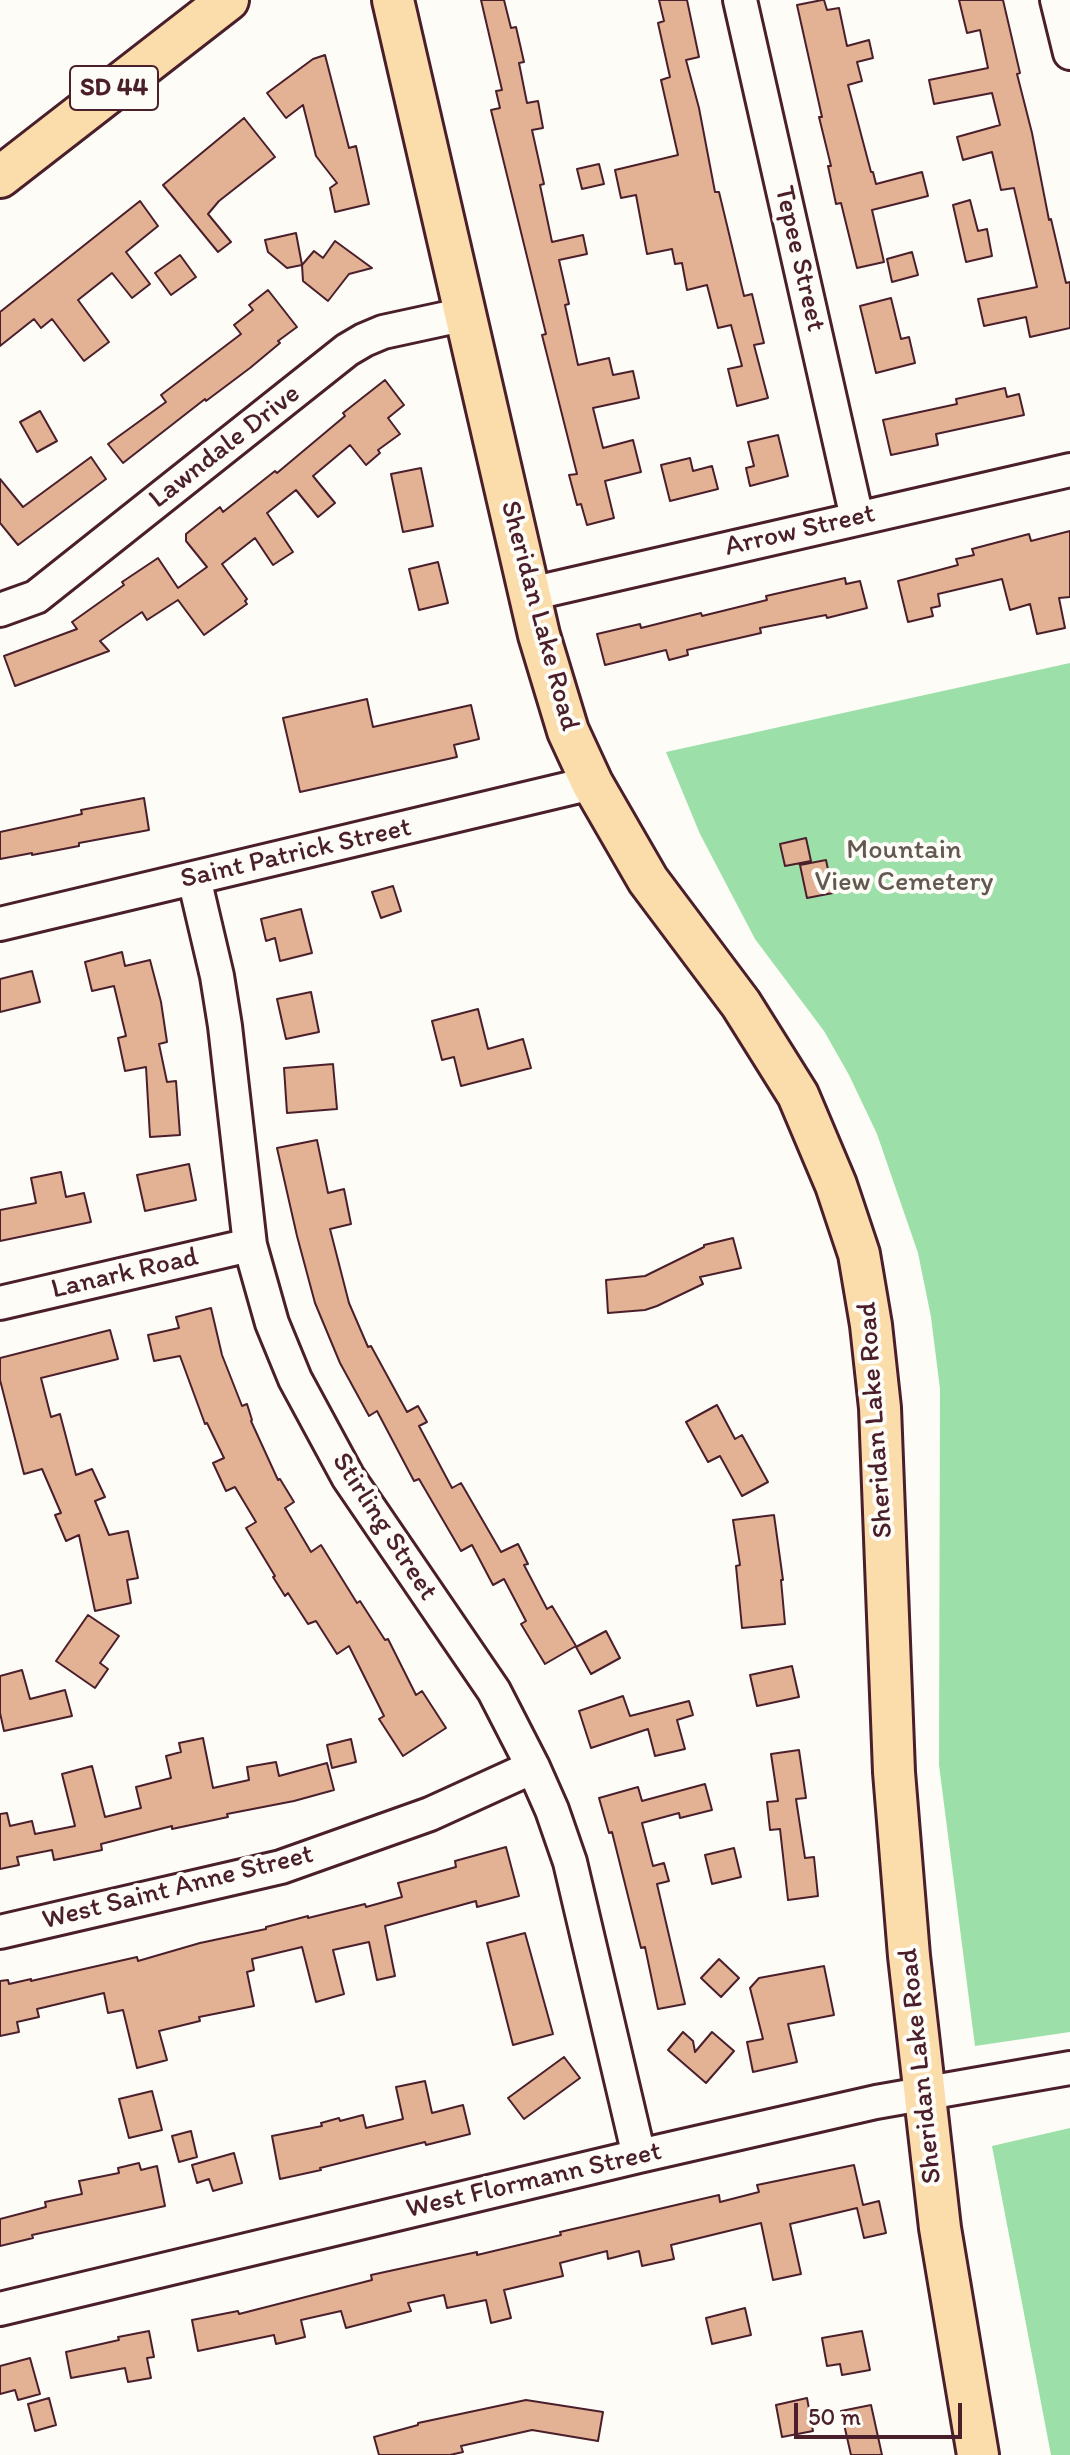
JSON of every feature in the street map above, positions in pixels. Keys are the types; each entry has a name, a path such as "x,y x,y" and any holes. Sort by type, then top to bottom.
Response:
{"main road":[{"name":"SD 44","path":"0,177 228,0"},
{"name":"Sheridan Lake Road","path":"393,0 530,594 559,704 574,746 648,880 741,1004 782,1066 823,1151 859,1254 877,1368 894,1772 909,1956 940,2228 978,2455"}],"street":[{"name":"Tepee Street","path":"740,0 857,518"},
{"path":"1057,0 1070,53"},
{"name":"Lawndale Drive","path":"0,610 36,597 347,350 383,332 466,314"},
{"name":"Arrow Street","path":"530,594 1070,470"},
{"name":"Saint Patrick Street","path":"0,924 592,783"},
{"name":"Stirling Street","path":"194,878 217,976 225,1026 250,1245 272,1323 295,1379 348,1477 494,1691 552,1810 570,1862 639,2156"},
{"name":"Lanark Road","path":"0,1303 250,1245"},
{"name":"West Saint Anne Street","path":"0,1932 281,1867 430,1814 533,1767"},
{"name":"West Flormann Street","path":"0,2309 639,2156 924,2092 1070,2068"}],"green space":[{"name":"Mountain View Cemetery","path":"1070,663 1070,2032 975,2046 939,1765 940,1389 931,1317 918,1253 877,1134 849,1075 824,1031 755,939 700,834 666,752"},
{"path":"1070,2128 1070,2455 1051,2455 992,2146"}],"building":[{"path":"481,0 504,0 511,28 516,27 524,62 519,63 527,103 538,101 543,128 532,130 552,242 583,235 587,254 559,260 578,365 609,358 613,375 633,371 639,398 593,408 603,448 633,440 641,472 605,481 614,518 587,525 581,504 577,505 569,475 577,474 491,110 500,108 496,91 502,90"},
{"path":"659,0 687,0 699,57 686,60 715,192 719,192 744,296 752,294 764,343 754,345 768,398 737,406 728,369 742,366 731,325 718,328 707,285 687,290 682,263 675,264 672,249 647,254 636,195 621,198 615,170 678,155 661,80 670,77 658,23 664,21"},
{"path":"824,0 827,10 839,8 847,46 869,40 873,58 857,62 862,81 848,85 876,184 922,172 928,196 872,210 884,262 857,268 841,203 836,204 819,117 822,117 797,5"},
{"path":"959,0 1003,0 1049,220 1066,283 1070,282 1070,328 1030,337 1026,317 984,326 978,299 1037,287 1014,188 1001,190 992,152 963,160 957,137 1000,125 992,93 934,104 929,80 988,68 980,30 967,33"},
{"path":"325,55 349,148 356,146 369,204 335,212 330,188 337,183 316,156 303,105 286,118 267,93 313,59"},
{"path":"244,118 275,157 219,201 208,214 231,242 218,252 163,185"},
{"path":"599,164 604,184 582,189 577,169"},
{"path":"970,200 978,231 987,229 992,256 966,262 953,205"},
{"path":"140,201 158,226 126,252 150,284 132,298 112,273 78,300 109,342 84,361 52,319 41,328 34,319 0,346 0,312"},
{"path":"296,233 302,265 287,268 268,252 265,240"},
{"path":"335,241 372,268 349,274 328,301 303,281 302,265 314,251 323,258"},
{"path":"912,252 918,275 892,282 887,259"},
{"path":"180,255 196,277 171,295 155,273"},
{"path":"268,290 297,327 250,368 123,463 108,444 166,402 161,395 241,334 234,325 253,310 249,305"},
{"path":"891,298 901,339 909,337 915,363 876,373 860,306"},
{"path":"385,380 404,405 388,418 400,434 378,450 380,453 366,465 350,445 313,476 335,503 318,517 296,490 267,513 293,552 273,565 255,538 222,564 247,599 247,604 204,635 178,600 147,620 142,612 100,641 109,651 15,686 4,656 77,629 72,622 158,558 178,588 207,567 186,541 186,534 220,507 223,512 275,471 277,473"},
{"path":"1005,388 1007,397 1019,394 1024,415 936,434 938,445 891,455 883,420 957,404 956,399"},
{"path":"40,411 57,441 37,452 20,422"},
{"path":"778,435 788,476 750,486 746,468 754,466 748,442"},
{"path":"91,457 106,479 18,545 0,523 0,479 23,507"},
{"path":"690,458 693,471 712,466 718,489 670,501 661,465"},
{"path":"421,468 433,526 403,532 391,474"},
{"path":"1070,531 1070,597 1059,598 1065,628 1037,634 1030,604 1010,610 1002,579 938,594 940,606 931,608 933,616 908,622 898,581 958,565 956,559 974,555 972,549 1029,534 1031,541"},
{"path":"438,562 448,603 419,610 409,569"},
{"path":"845,578 846,584 860,581 867,608 827,618 826,615 760,628 761,633 687,650 688,655 669,660 666,650 605,665 597,634 640,624 641,628 701,613 702,616 767,600 766,596"},
{"path":"367,699 373,727 471,705 479,739 454,745 457,757 300,792 283,718"},
{"path":"144,798 149,830 0,859 0,832 82,814 81,810"},
{"path":"806,838 811,861 785,866 780,844"},
{"path":"826,860 833,893 807,898 800,865"},
{"path":"393,886 401,911 381,918 372,892"},
{"path":"301,909 312,953 280,961 275,938 266,941 261,919"},
{"path":"122,952 125,966 150,960 167,1042 159,1044 167,1082 176,1081 180,1135 150,1137 146,1067 125,1071 118,1038 126,1036 114,986 92,991 85,962"},
{"path":"32,971 40,1002 0,1012 0,979"},
{"path":"311,992 319,1032 286,1039 277,999"},
{"path":"478,1009 488,1049 523,1039 531,1068 461,1086 454,1057 442,1060 432,1021"},
{"path":"333,1064 337,1109 287,1113 284,1068"},
{"path":"317,1140 328,1193 344,1189 351,1224 330,1229 349,1303 368,1347 371,1346 407,1412 418,1406 427,1422 419,1426 452,1488 461,1483 501,1552 518,1544 528,1564 524,1565 547,1609 552,1606 576,1646 545,1664 521,1624 526,1621 504,1579 493,1585 472,1545 461,1551 419,1479 414,1481 377,1411 369,1416 340,1363 315,1303 277,1148"},
{"path":"189,1164 196,1200 145,1211 137,1175"},
{"path":"61,1172 66,1197 84,1193 91,1222 0,1241 0,1210 36,1203 31,1178"},
{"path":"733,1238 741,1268 700,1277 703,1284 657,1306 608,1313 606,1280 645,1276 704,1245"},
{"path":"211,1308 222,1355 242,1406 247,1404 251,1421 278,1480 294,1502 285,1508 311,1552 321,1545 357,1603 360,1601 385,1640 388,1639 416,1695 422,1691 446,1728 403,1756 379,1719 384,1716 349,1646 337,1654 316,1621 308,1624 288,1593 285,1596 273,1577 246,1528 256,1522 235,1487 226,1491 213,1463 224,1458 205,1424 180,1356 154,1361 148,1335 179,1328 176,1317"},
{"path":"110,1330 118,1359 41,1378 51,1417 60,1414 76,1475 92,1469 105,1497 95,1501 109,1535 128,1531 138,1578 127,1580 131,1603 95,1611 79,1535 66,1541 55,1515 61,1513 42,1469 24,1474 0,1380 0,1358"},
{"path":"717,1405 735,1439 742,1435 768,1482 742,1496 720,1456 708,1462 686,1422"},
{"path":"774,1515 783,1580 785,1624 742,1628 736,1566 740,1565 733,1520"},
{"path":"88,1615 119,1636 100,1663 108,1669 95,1688 56,1661"},
{"path":"606,1631 620,1658 591,1674 576,1647"},
{"path":"792,1666 799,1697 757,1706 750,1675"},
{"path":"22,1670 30,1699 65,1690 72,1716 4,1731 0,1713 0,1676"},
{"path":"623,1696 630,1716 689,1701 693,1715 677,1720 685,1749 655,1756 648,1729 591,1748 579,1711"},
{"path":"203,1738 213,1788 249,1780 247,1767 276,1762 279,1776 327,1763 334,1790 101,1844 102,1850 54,1860 52,1850 17,1857 19,1865 0,1869 0,1814 7,1813 10,1826 32,1821 35,1834 75,1826 62,1774 92,1766 105,1817 141,1808 136,1787 171,1778 166,1756 181,1752 179,1743"},
{"path":"351,1739 356,1762 332,1768 327,1745"},
{"path":"799,1750 806,1798 796,1799 805,1858 814,1857 818,1896 788,1900 780,1829 770,1830 767,1802 778,1801 771,1754"},
{"path":"705,1784 712,1810 680,1818 679,1813 642,1823 653,1866 664,1863 669,1881 657,1884 685,2004 658,2009 645,1947 641,1948 612,1832 609,1833 599,1798 638,1787 642,1801"},
{"path":"506,1847 519,1896 477,1907 476,1901 385,1926 395,1976 377,1980 369,1942 333,1950 344,1994 316,2002 302,1947 252,1959 254,1970 247,1972 254,2006 199,2017 200,2021 159,2031 167,2060 137,2068 123,2010 108,2013 104,1993 37,2009 39,2017 17,2022 19,2032 0,2036 0,1981 8,1980 9,1984 31,1981 137,1957 138,1961 308,1916 365,1904 366,1907 402,1897 398,1883 456,1867 455,1861"},
{"path":"734,1848 741,1877 712,1884 705,1855"},
{"path":"525,1933 553,2034 513,2045 487,1943"},
{"path":"719,1959 739,1978 721,1997 701,1978"},
{"path":"824,1966 834,2015 788,2024 797,2062 753,2072 747,2042 763,2039 750,1988 759,1978"},
{"path":"683,2032 693,2041 695,2052 712,2032 734,2051 706,2083 668,2050"},
{"path":"564,2057 580,2078 524,2119 508,2098"},
{"path":"425,2081 432,2113 463,2105 470,2134 426,2145 425,2142 280,2179 272,2136 322,2126 321,2123 339,2118 340,2121 363,2115 366,2128 403,2119 396,2087"},
{"path":"152,2091 162,2130 129,2138 119,2099"},
{"path":"191,2131 197,2157 179,2162 172,2136"},
{"path":"234,2153 242,2183 213,2191 209,2179 197,2183 192,2165"},
{"path":"139,2163 141,2170 157,2166 165,2206 32,2235 33,2238 0,2246 0,2219 46,2207 45,2202 82,2194 79,2181 119,2173 118,2168"},
{"path":"854,2165 863,2205 879,2201 886,2233 864,2238 857,2208 790,2224 801,2274 773,2280 761,2223 671,2245 674,2259 642,2266 639,2251 608,2259 607,2251 560,2263 563,2276 504,2290 511,2318 491,2323 486,2300 447,2308 444,2295 408,2303 411,2311 346,2328 341,2311 301,2320 305,2337 276,2344 274,2335 198,2351 192,2320 238,2311 239,2314 372,2280 371,2275 477,2252 477,2255 719,2195 720,2202 759,2192 757,2185"},
{"path":"745,2308 751,2335 712,2344 706,2318"},
{"path":"149,2331 154,2357 147,2358 151,2378 128,2382 125,2368 71,2378 66,2352"},
{"path":"862,2331 870,2370 842,2375 840,2364 827,2366 822,2338"},
{"path":"30,2358 40,2394 18,2400 15,2390 0,2394 0,2366"},
{"path":"49,2398 56,2425 35,2431 28,2404"},
{"path":"807,2398 813,2431 782,2437 776,2405"},
{"path":"526,2400 603,2412 598,2441 532,2430 461,2446 463,2452 450,2455 379,2455 374,2437 418,2423"},
{"path":"871,2405 882,2455 851,2455 841,2411"}]}
